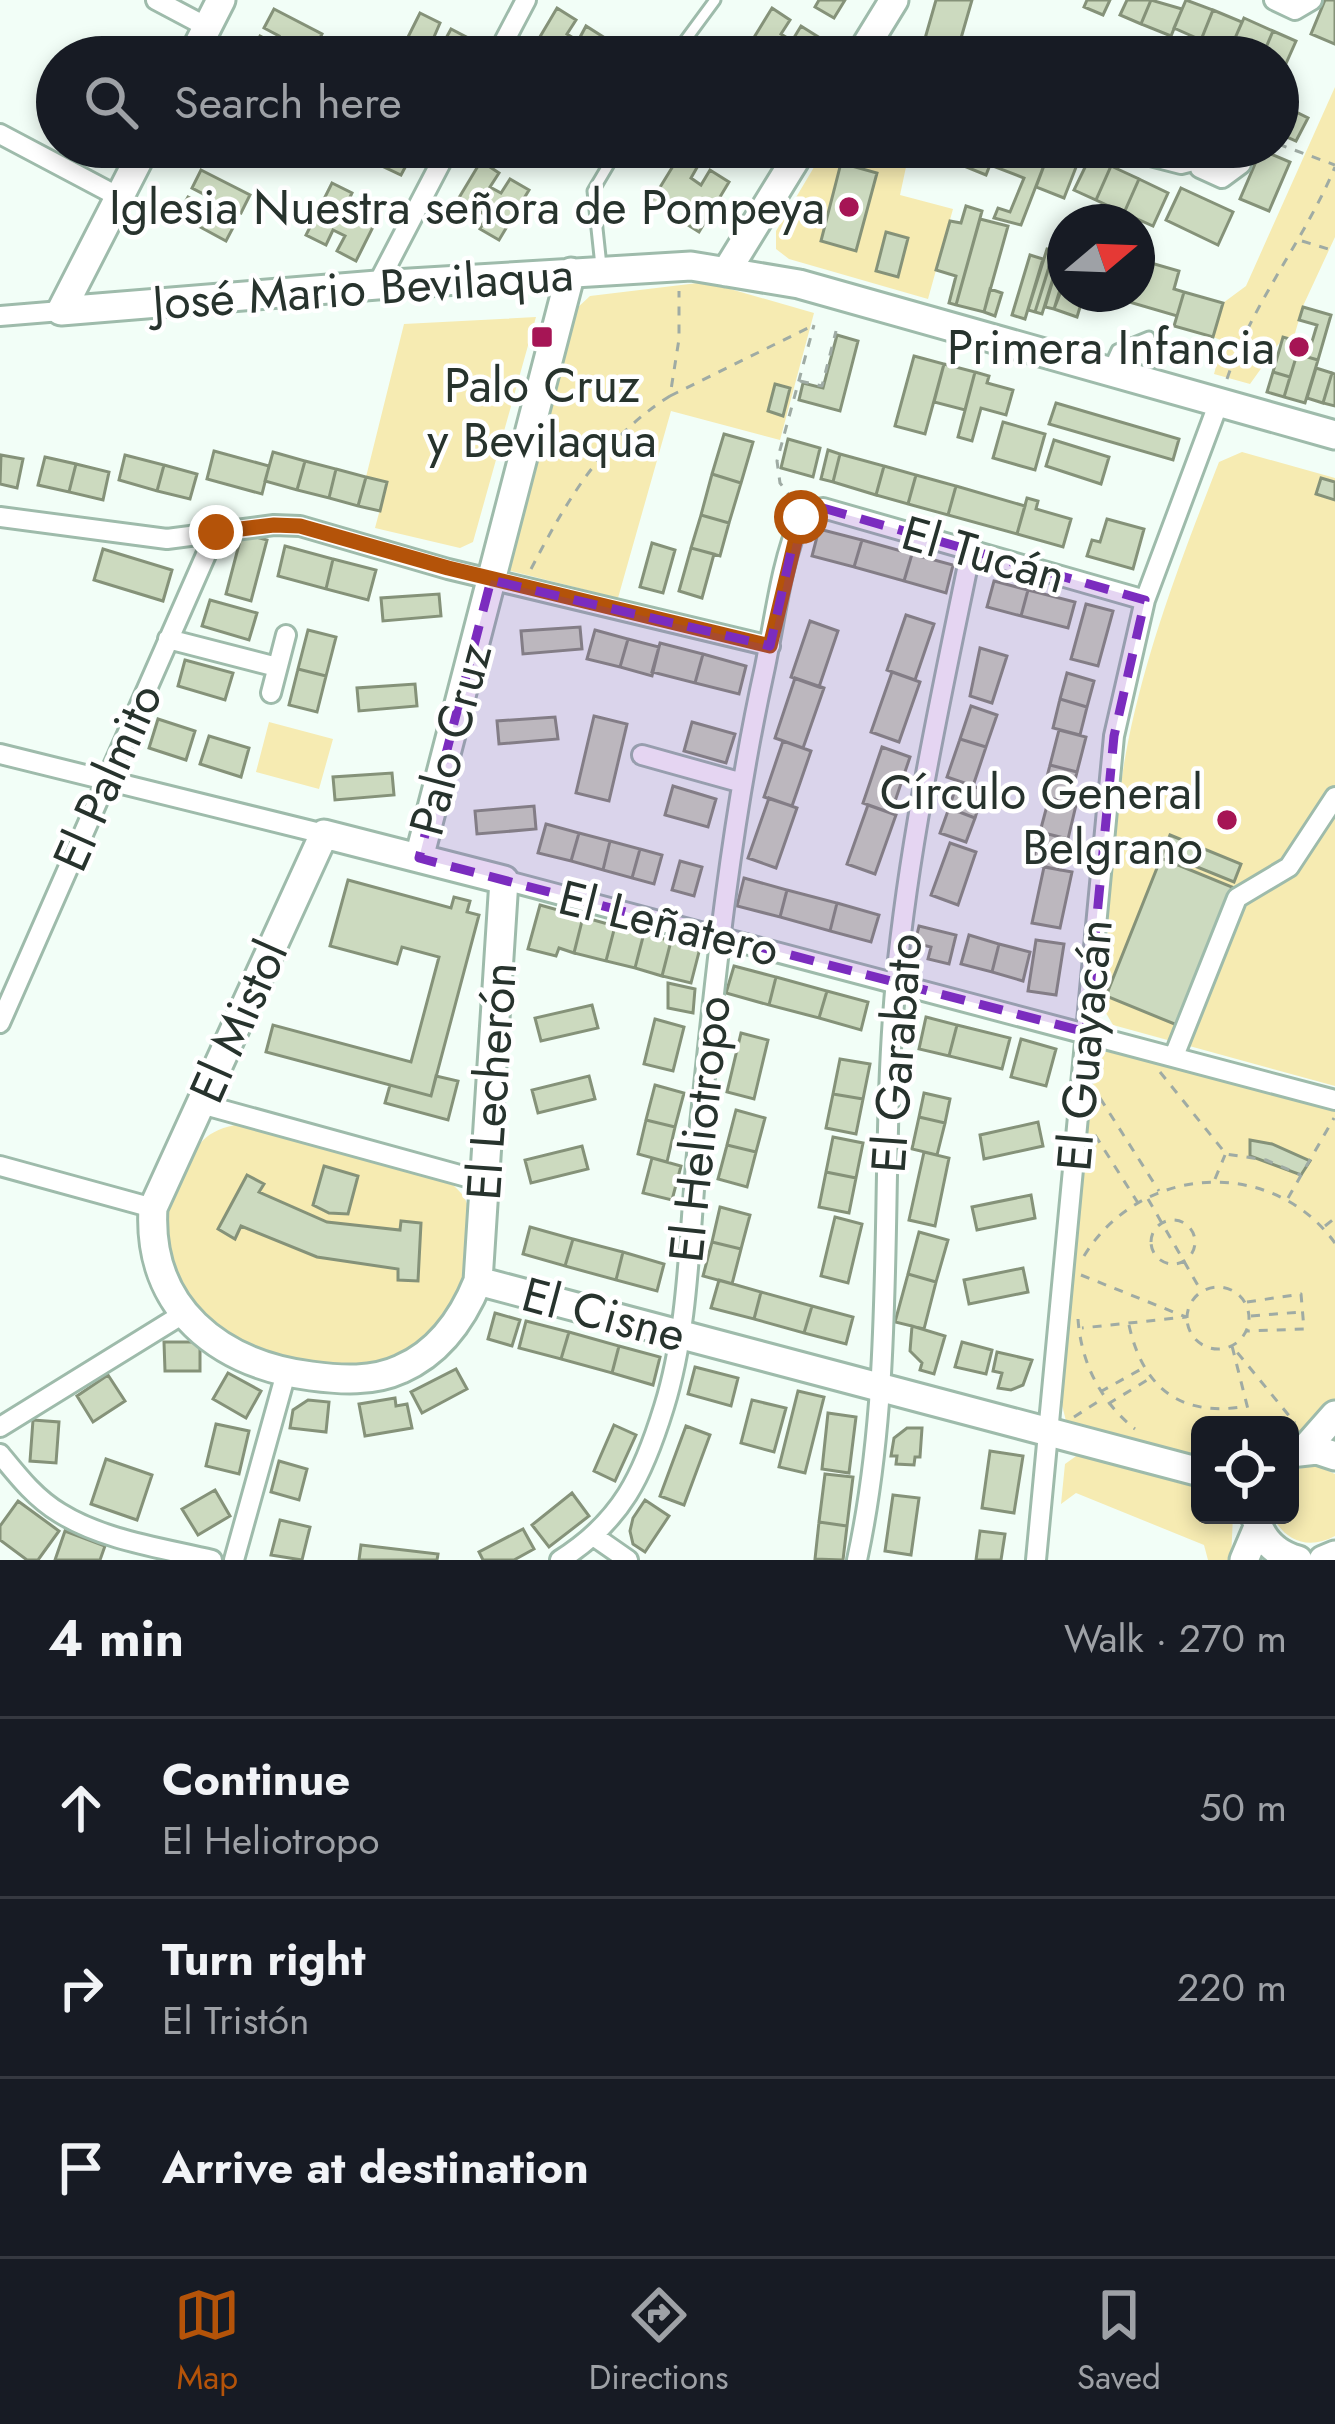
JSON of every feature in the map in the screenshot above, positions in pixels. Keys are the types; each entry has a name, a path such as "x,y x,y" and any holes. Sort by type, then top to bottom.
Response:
{"street":[{"path":"156,0 208,27"},
{"path":"203,36 221,0"},
{"path":"507,36 526,0"},
{"path":"872,36 894,0"},
{"path":"1274,0 1295,10 1312,0"},
{"path":"0,134 36,153"},
{"path":"64,168 119,197"},
{"path":"62,311 134,168"},
{"path":"376,285 438,168"},
{"path":"726,272 790,168"},
{"path":"1203,168 1206,174 1222,178 1236,168"},
{"name":"José Mario Bevilaqua","path":"0,316 677,266 799,284 1108,371 1335,453"},
{"name":"Palo Cruz","path":"419,858 571,272"},
{"name":"José Mario Bevilaqua","path":"726,272 794,302 1217,411 1335,435"},
{"name":"El Guayacán","path":"1036,1560 1063,1421 1086,1032 1114,736 1145,600 1217,411"},
{"name":"El Tucán","path":"817,509 1145,600"},
{"name":"El Heliotropo","path":"595,1538 614,1517 652,1444 666,1401 679,1334 719,935 740,782 796,529 801,517 817,509"},
{"path":"0,518 167,538 300,526 491,580 770,646"},
{"name":"El Palmito","path":"0,1023 216,532"},
{"name":"El Garabato","path":"857,1560 866,1517 878,1386 896,981 915,836 971,550"},
{"path":"271,693 286,635"},
{"path":"168,639 277,667"},
{"name":"El Leñatero","path":"0,754 719,935 1086,1032 1176,1064 1335,1100"},
{"path":"642,755 740,782"},
{"path":"1176,1064 1238,898 1288,867 1335,797"},
{"name":"El Mistol","path":"153,1208 324,834"},
{"name":"El Lecherón","path":"478,1281 504,880"},
{"path":"201,1104 484,1182"},
{"path":"0,1166 153,1208"},
{"name":"El Cisne","path":"153,1208 158,1264 183,1314 229,1351 286,1373 343,1381 402,1369 449,1333 465,1313 478,1281 878,1386 1063,1421 1191,1469"},
{"path":"0,1427 183,1314"},
{"path":"234,1560 286,1373"},
{"path":"1300,1445 1335,1415"},
{"path":"1300,1445 1335,1456"},
{"path":"0,1454 31,1491 59,1513 89,1527 212,1560"},
{"path":"1244,1560 1255,1524"},
{"path":"1258,1524 1277,1551 1298,1560"},
{"path":"560,1560 595,1538 628,1560"},
{"path":"1323,1560 1335,1555"}],"lane":[{"path":"689,36 716,0"},
{"path":"602,271 593,190 606,168"},
{"path":"1108,371 1117,350 1149,337"}],"path":[{"path":"1217,411 1246,328 1299,240 1335,166 1299,152"},
{"path":"1299,240 1335,250"},
{"path":"670,396 680,320 677,266"},
{"path":"521,587 587,473 627,425 670,396 814,325 777,470 788,496 817,509"},
{"path":"799,380 822,386 836,332"},
{"path":"1176,1064 1155,1066 1226,1154 1266,1160 1301,1175"},
{"path":"1095,1113 1097,1094 1160,1193"},
{"path":"1287,1199 1335,1117"},
{"path":"1091,1155 1093,1132 1139,1204"},
{"path":"1215,1179 1226,1154"},
{"path":"1082,1260 1102,1233 1139,1204 1193,1181 1215,1179 1239,1181 1287,1199 1324,1227 1335,1243"},
{"path":"1148,1199 1200,1291"},
{"path":"1324,1227 1335,1218"},
{"path":"1182,1222 1192,1232 1195,1245 1184,1262 1162,1262 1152,1250 1152,1235 1162,1223 1182,1222"},
{"path":"1078,1288 1082,1246"},
{"path":"1079,1274 1186,1317"},
{"path":"1230,1288 1245,1302 1246,1331 1232,1346 1222,1349 1193,1337 1186,1317 1200,1291 1230,1288"},
{"path":"1245,1302 1301,1294 1304,1329 1246,1331"},
{"path":"1074,1343 1077,1301"},
{"path":"1249,1316 1303,1312"},
{"path":"1078,1315 1102,1395 1140,1433"},
{"path":"1079,1329 1186,1317"},
{"path":"1128,1323 1151,1378 1186,1405 1207,1410 1247,1406"},
{"path":"1232,1346 1250,1416"},
{"path":"1232,1346 1300,1445"},
{"path":"1063,1421 1144,1367"},
{"path":"1108,1404 1151,1378"},
{"path":"1063,1421 1082,1425"}],"highlighted area":[{"path":"823,508 1145,600 1114,736 1086,1032 419,858 491,580 770,646 796,529"}],"shaded area":[{"path":"1335,87 1335,237 1293,340 1283,338 1250,384 1214,374 1223,341 1213,337 1223,303 1246,286"},
{"path":"814,168 906,168 900,195 953,209 928,299 789,259 776,249 776,231"},
{"path":"706,282 814,313 780,440 671,411 618,598 507,570 575,310 590,296"},
{"path":"536,317 473,542 460,548 375,528 387,483 366,477 404,324"},
{"name":"Círculo General Belgrano","path":"1242,452 1335,478 1335,1086 1113,1025 1103,1008 1118,807 1136,706 1168,600 1219,462"},
{"path":"269,722 333,739 319,789 256,772"},
{"path":"1118,1049 1335,1110 1335,1402 1299,1439 1299,1416 1191,1416 1191,1461 1066,1421 1062,1405 1091,1068 1101,1053"},
{"path":"235,1125 452,1184 461,1193 471,1229 464,1279 442,1318 420,1342 392,1358 365,1365 298,1362 239,1340 192,1302 176,1277 167,1248 167,1214 200,1144 214,1132"},
{"path":"1079,1454 1191,1485 1191,1524 1233,1524 1231,1560 1208,1560 1204,1545 1076,1493 1061,1504 1065,1464"},
{"path":"1315,1465 1335,1474 1335,1536 1307,1543 1277,1524 1299,1524 1299,1469"}],"building":[{"path":"819,0 845,0 834,18 815,7"},
{"path":"936,0 972,0 962,36 926,36"},
{"path":"1087,0 1110,0 1103,15 1084,7"},
{"path":"1127,0 1151,0 1141,24 1120,15"},
{"path":"1151,0 1182,9 1171,36 1141,24"},
{"path":"1186,0 1213,10 1203,36 1174,28"},
{"path":"1325,0 1335,0 1335,44 1311,34"},
{"path":"557,8 576,20 567,34 570,36 540,36"},
{"path":"772,8 790,20 781,34 784,36 755,36"},
{"path":"274,9 322,34 279,36 264,28"},
{"path":"1213,10 1242,22 1236,36 1203,36"},
{"path":"420,13 440,23 434,36 408,36"},
{"path":"1244,18 1273,31 1271,36 1236,36"},
{"path":"586,26 602,36 581,36"},
{"path":"801,26 817,36 795,36"},
{"path":"1299,114 1308,118 1299,135"},
{"path":"477,168 499,173 490,187 501,193 510,179 529,190 499,240 480,229 487,216 477,210 469,222 451,211"},
{"path":"672,168 697,168 691,178 701,185 710,170 729,182 699,232 680,220 687,207 677,201 669,214 651,202"},
{"name":"Iglesia Nuestra señora de Pompeya","path":"840,168 877,173 856,251 821,241"},
{"path":"998,168 1043,168 1021,225 994,218 998,208 1010,212 1024,178"},
{"path":"1043,168 1076,168 1064,198 1036,187"},
{"path":"1085,168 1110,168 1096,200 1074,190"},
{"path":"1110,168 1139,179 1128,204 1096,200"},
{"path":"1253,168 1287,168 1269,211 1240,199"},
{"path":"201,170 250,195 241,213 227,206 222,215 236,222 226,241 178,215 188,197 203,205 207,196 192,188"},
{"path":"1139,179 1168,193 1155,222 1155,204 1128,204"},
{"path":"332,183 352,193 346,206 356,212 363,199 382,209 356,261 337,251 345,236 333,230 326,245 306,235"},
{"path":"1181,188 1233,212 1218,245 1166,220"},
{"path":"966,206 982,211 956,305 949,303 956,276 936,270 950,221 961,223"},
{"path":"980,219 1008,226 984,312 956,305"},
{"path":"886,232 908,238 898,277 876,271"},
{"path":"1047,249 1047,273 1035,312 1028,310"},
{"path":"1030,255 1043,259 1025,319 1012,315"},
{"path":"1155,264 1179,271 1174,289 1184,292 1177,316 1155,310"},
{"path":"1047,273 1047,298 1042,314 1035,312"},
{"path":"990,289 1002,293 995,316 984,312"},
{"path":"1184,292 1223,303 1213,337 1174,326"},
{"name":"Primera Infancia","path":"1303,307 1331,315 1318,360 1297,354 1290,377 1273,372 1283,337 1311,345 1317,325 1299,320"},
{"path":"837,335 858,341 840,411 799,400 803,383 823,388"},
{"path":"1297,354 1318,360 1305,403 1284,397"},
{"path":"914,356 944,364 925,434 895,426"},
{"path":"944,364 975,372 965,410 934,402"},
{"path":"1316,368 1332,373 1323,403 1307,398"},
{"path":"975,372 989,376 987,383 1013,390 1006,415 981,408 972,441 958,437"},
{"path":"1273,372 1290,377 1284,397 1267,392"},
{"path":"1335,374 1335,406 1323,403"},
{"path":"775,384 790,388 783,416 768,411"},
{"path":"1056,403 1179,439 1173,460 1049,424"},
{"path":"1003,422 1045,434 1035,470 993,458"},
{"path":"724,434 753,442 741,483 712,474"},
{"path":"788,439 820,448 813,477 781,468"},
{"path":"1054,440 1109,457 1101,484 1046,466"},
{"path":"828,450 840,454 833,482 821,479"},
{"path":"214,451 269,466 262,494 207,479"},
{"path":"273,452 305,461 297,490 265,481"},
{"path":"840,454 884,466 876,495 833,482"},
{"path":"1,455 23,459 17,488 0,484"},
{"path":"125,455 164,465 157,491 119,480"},
{"path":"45,457 76,464 69,492 38,485"},
{"path":"305,461 336,469 329,498 297,490"},
{"path":"76,464 109,472 103,500 69,492"},
{"path":"164,465 197,474 190,499 157,491"},
{"path":"884,466 916,475 908,504 876,495"},
{"path":"336,469 366,477 358,506 329,498"},
{"path":"712,474 741,483 729,523 701,515"},
{"path":"916,475 956,486 948,515 908,504"},
{"path":"366,477 387,482 380,511 358,506"},
{"path":"1321,478 1335,482 1335,500 1316,494"},
{"path":"956,486 1025,506 1017,534 948,515"},
{"path":"1027,498 1038,501 1036,509 1071,519 1063,547 1017,534"},
{"path":"701,515 729,523 720,556 691,548"},
{"path":"1107,519 1144,529 1133,569 1087,556 1092,540 1100,542"},
{"path":"819,529 862,540 854,567 812,556"},
{"path":"242,533 267,540 251,601 226,594"},
{"path":"862,540 912,554 904,581 854,567"},
{"path":"652,543 675,550 663,593 640,587"},
{"path":"285,546 333,559 326,589 278,576"},
{"path":"691,548 714,554 702,598 679,591"},
{"path":"103,549 172,570 163,601 94,580"},
{"path":"912,554 953,565 946,593 904,581"},
{"path":"333,559 376,570 368,600 326,589"},
{"path":"994,581 1028,590 1021,616 987,607"},
{"path":"1028,590 1075,602 1068,628 1021,616"},
{"path":"439,594 441,616 383,621 381,598"},
{"path":"210,600 257,613 249,640 202,626"},
{"path":"1086,604 1113,611 1098,666 1071,659"},
{"path":"906,615 934,624 915,680 887,670"},
{"path":"810,621 838,631 819,687 791,677"},
{"path":"580,627 582,649 523,654 521,631"},
{"path":"308,630 336,637 326,676 298,669"},
{"path":"595,630 628,639 620,667 587,659"},
{"path":"628,639 659,647 652,676 620,667"},
{"path":"660,643 703,654 695,683 652,672"},
{"path":"980,648 1007,656 992,703 970,696"},
{"path":"703,654 746,666 739,694 695,683"},
{"path":"185,660 233,673 225,700 178,686"},
{"path":"298,669 326,676 317,712 289,705"},
{"path":"892,672 920,682 899,742 871,732"},
{"path":"1067,673 1094,681 1087,707 1060,699"},
{"path":"795,678 824,688 803,748 775,738"},
{"path":"415,684 417,706 359,711 357,688"},
{"path":"1060,699 1087,707 1080,735 1053,728"},
{"path":"971,706 997,715 986,747 960,739"},
{"path":"594,716 627,724 609,801 576,793"},
{"path":"555,717 558,739 499,744 497,721"},
{"path":"158,719 195,731 186,760 149,748"},
{"path":"692,722 735,734 726,763 684,751"},
{"path":"1059,730 1086,737 1077,772 1050,765"},
{"path":"209,736 249,748 241,777 200,764"},
{"path":"960,739 986,747 973,786 947,777"},
{"path":"783,741 811,751 792,806 764,797"},
{"path":"882,747 910,757 891,813 863,803"},
{"path":"1050,765 1077,772 1069,803 1042,796"},
{"path":"392,773 394,795 335,800 333,777"},
{"path":"958,781 984,790 975,818 949,808"},
{"path":"673,786 716,799 708,827 665,815"},
{"path":"769,798 797,808 776,868 748,858"},
{"path":"1049,798 1076,805 1068,839 1040,832"},
{"path":"868,805 896,815 875,874 847,864"},
{"path":"534,806 536,829 477,834 475,811"},
{"path":"949,808 975,818 966,842 940,833"},
{"path":"546,824 579,833 571,861 538,853"},
{"path":"1040,832 1068,839 1060,870 1032,864"},
{"path":"579,833 610,841 603,870 571,861"},
{"path":"1170,835 1241,864 1234,882 1185,862 1183,867 1161,858"},
{"path":"610,841 640,849 632,878 603,870"},
{"path":"950,843 976,852 958,905 931,895"},
{"path":"640,849 662,855 654,884 632,878"},
{"path":"1161,858 1232,887 1177,1025 1106,996"},
{"path":"680,861 702,867 694,896 672,890"},
{"path":"1044,867 1072,872 1060,928 1032,923"},
{"path":"744,878 787,890 780,917 737,906"},
{"path":"348,880 451,908 454,897 470,901 467,912 479,915 431,1096 266,1052 273,1025 411,1062 439,957 402,947 397,964 330,946"},
{"path":"787,890 837,903 830,931 780,917"},
{"path":"837,903 879,915 871,942 830,931"},
{"path":"540,905 583,917 574,953 559,948 556,956 528,949"},
{"path":"583,917 615,926 606,961 574,953"},
{"path":"615,926 644,933 635,968 606,961"},
{"path":"919,926 956,935 949,964 928,959 931,947 915,943"},
{"path":"644,933 671,941 662,976 635,968"},
{"path":"969,935 999,944 992,972 961,964"},
{"path":"1036,940 1064,944 1056,995 1028,991"},
{"path":"671,941 700,948 691,983 662,976"},
{"path":"999,944 1030,952 1023,981 992,972"},
{"path":"734,966 776,977 769,1005 726,993"},
{"path":"776,977 827,991 819,1018 769,1005"},
{"path":"668,983 695,989 693,1013 668,1008"},
{"path":"827,991 868,1002 861,1030 819,1018"},
{"path":"592,1005 598,1028 541,1041 535,1018"},
{"path":"926,1017 957,1025 949,1056 919,1049"},
{"path":"655,1019 684,1027 673,1071 644,1064"},
{"path":"957,1025 1010,1038 1002,1069 949,1056"},
{"path":"741,1033 768,1040 754,1099 727,1092"},
{"path":"1021,1039 1056,1049 1046,1086 1011,1077"},
{"path":"840,1059 870,1064 863,1099 833,1094"},
{"path":"436,1076 458,1081 448,1120 385,1103 390,1085 431,1096"},
{"path":"589,1076 595,1099 538,1113 532,1090"},
{"path":"655,1085 684,1093 675,1127 646,1120"},
{"path":"924,1093 950,1099 945,1123 919,1117"},
{"path":"833,1094 863,1099 856,1134 826,1128"},
{"path":"736,1110 765,1118 756,1152 727,1145"},
{"path":"919,1117 945,1123 937,1155 912,1149"},
{"path":"646,1120 675,1127 667,1162 638,1154"},
{"path":"1038,1122 1043,1146 984,1159 980,1135"},
{"path":"833,1137 863,1143 856,1178 826,1172"},
{"path":"1250,1140 1310,1161 1301,1175 1250,1156"},
{"path":"727,1145 756,1152 747,1187 718,1179"},
{"path":"582,1146 588,1169 531,1183 525,1160"},
{"path":"924,1152 949,1158 935,1226 909,1220"},
{"path":"652,1158 681,1166 672,1200 643,1193"},
{"path":"324,1166 358,1176 348,1214 329,1213 313,1205"},
{"path":"826,1172 856,1178 849,1213 819,1207"},
{"path":"247,1175 264,1184 259,1192 327,1222 400,1230 401,1221 421,1223 418,1281 398,1280 398,1269 317,1257 241,1226 235,1239 218,1229"},
{"path":"1031,1195 1035,1218 977,1230 972,1207"},
{"path":"720,1207 750,1215 741,1249 712,1242"},
{"path":"835,1217 862,1224 848,1283 821,1276"},
{"path":"530,1227 573,1239 565,1266 523,1254"},
{"path":"919,1232 948,1240 936,1282 908,1274"},
{"path":"573,1239 623,1252 616,1280 565,1266"},
{"path":"712,1242 741,1249 732,1284 703,1276"},
{"path":"623,1252 664,1264 657,1291 616,1280"},
{"path":"1023,1268 1028,1292 969,1304 964,1280"},
{"path":"908,1274 936,1282 924,1329 895,1322"},
{"path":"719,1280 761,1292 754,1319 711,1308"},
{"path":"761,1292 812,1306 804,1333 754,1319"},
{"path":"812,1306 853,1317 846,1344 804,1333"},
{"path":"495,1313 520,1320 512,1346 488,1339"},
{"path":"526,1321 569,1332 561,1359 519,1348"},
{"path":"912,1326 945,1336 934,1374 920,1370 922,1363 910,1351"},
{"path":"569,1332 619,1346 612,1373 561,1359"},
{"path":"164,1342 200,1342 200,1371 165,1371"},
{"path":"962,1342 992,1350 986,1374 955,1367"},
{"path":"619,1346 660,1357 653,1385 612,1373"},
{"path":"997,1352 1032,1360 1023,1385 998,1388 1002,1373 993,1371"},
{"path":"695,1367 738,1378 731,1406 688,1394"},
{"path":"456,1369 467,1389 422,1413 411,1392"},
{"path":"228,1373 261,1391 246,1418 213,1399"},
{"path":"108,1375 125,1401 93,1422 77,1396"},
{"path":"798,1391 824,1397 805,1473 779,1467"},
{"path":"395,1398 396,1406 407,1404 412,1428 365,1436 359,1404"},
{"path":"308,1400 329,1402 326,1432 290,1428 293,1410"},
{"path":"752,1400 786,1408 774,1452 741,1443"},
{"path":"828,1413 856,1417 849,1473 822,1469"},
{"path":"33,1420 59,1422 56,1463 30,1461"},
{"path":"216,1424 249,1431 239,1474 206,1466"},
{"path":"614,1425 636,1435 615,1481 594,1471"},
{"path":"686,1426 710,1435 684,1505 660,1496"},
{"path":"907,1428 922,1428 920,1457 915,1457 914,1465 896,1464 897,1456 891,1456 894,1438"},
{"path":"990,1451 1023,1456 1014,1513 982,1508"},
{"path":"106,1459 152,1475 137,1520 91,1504"},
{"path":"279,1461 307,1469 299,1500 271,1492"},
{"path":"825,1474 853,1477 847,1526 819,1522"},
{"path":"215,1490 230,1516 198,1535 182,1509"},
{"path":"572,1493 589,1516 549,1547 532,1525"},
{"path":"893,1495 919,1498 911,1555 885,1551"},
{"path":"645,1500 669,1516 645,1552 633,1544 630,1531"},
{"path":"18,1501 59,1531 38,1560 27,1560 0,1540 0,1526"},
{"path":"280,1520 310,1527 302,1560 271,1555"},
{"path":"819,1522 847,1526 843,1560 815,1559"},
{"path":"523,1529 534,1549 514,1560 483,1560 479,1552"},
{"path":"65,1531 105,1546 100,1560 55,1560"},
{"path":"980,1531 1005,1534 1001,1560 976,1560"},
{"path":"361,1545 438,1554 437,1560 359,1560"}],"place":[{"name":"Iglesia Nuestra señora de Pompeya","path":"849,207"},
{"name":"Palo Cruz y Bevilaqua","path":"542,337"},
{"name":"Primera Infancia","path":"1299,347"},
{"name":"Círculo General Belgrano","path":"1227,820"}],"route":[{"path":"216,532 300,526 448,568 770,646 801,517"}]}
